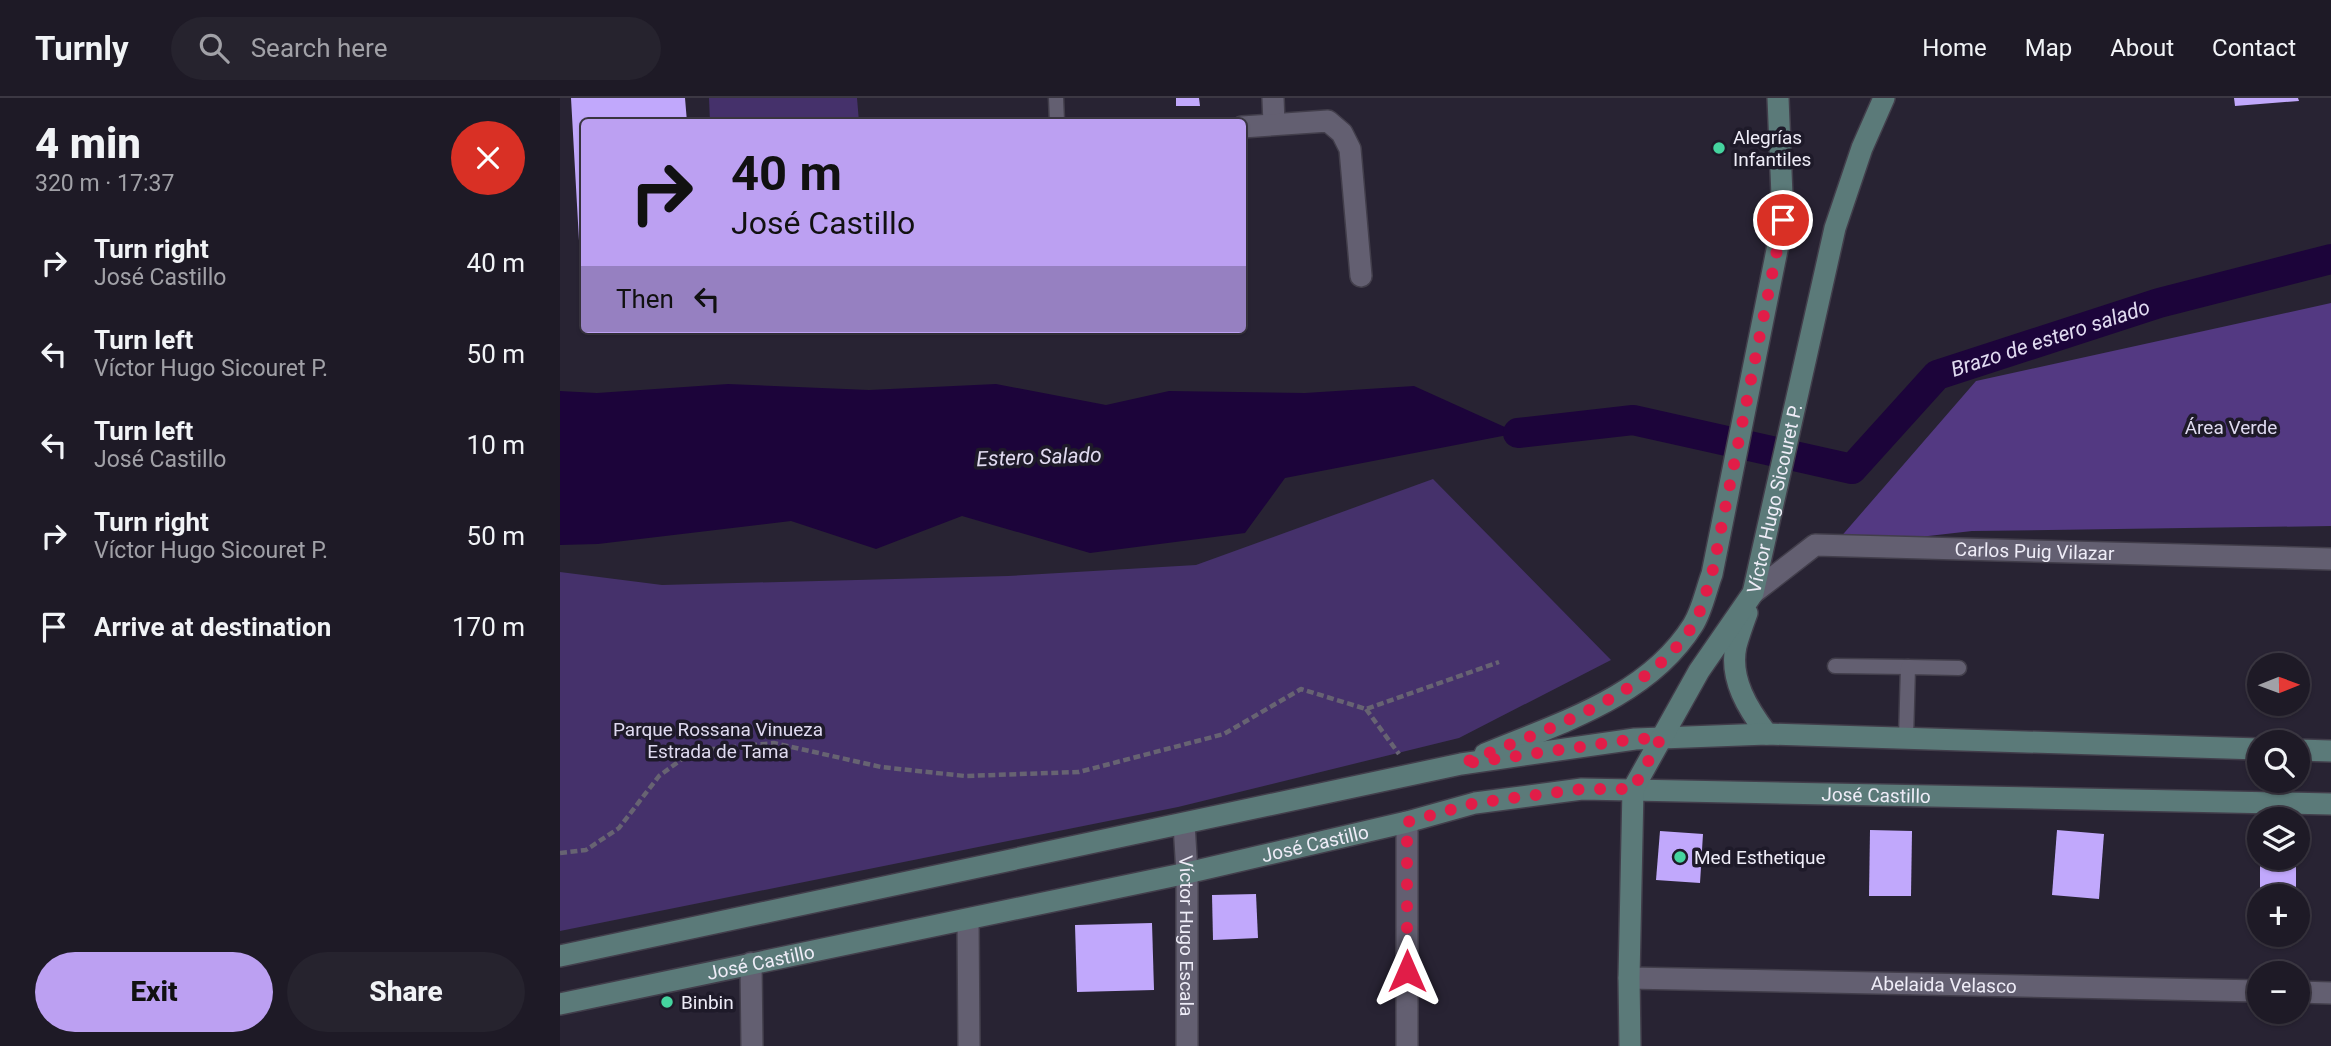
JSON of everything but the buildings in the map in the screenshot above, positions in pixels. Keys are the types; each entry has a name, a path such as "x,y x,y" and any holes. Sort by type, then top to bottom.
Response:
{"street":[{"path":"1273,98 1274,124"},
{"path":"1461,764 1607,702 1663,663 1694,624 1712,574 1783,220 1778,98"},
{"name":"Víctor Hugo Sicouret P.","path":"1630,1046 1633,789 1699,671 1756,582 1835,228 1862,148 1884,98"},
{"path":"1246,127 1328,121 1342,133 1350,149 1361,276"},
{"name":"Carlos Puig Vilazar","path":"1756,582 1815,545 2331,559"},
{"path":"1756,582 1735,649 1737,680 1747,708 1767,734"},
{"path":"560,956 1461,764 1635,739 1767,734 2247,748"},
{"path":"2310,750 2331,751"},
{"name":"José Castillo","path":"560,1004 1187,873 1407,822 1475,803 1582,789 2331,804"},
{"path":"1407,822 1407,1046"},
{"name":"Víctor Hugo Escala","path":"1184,824 1187,873 1187,1046"},
{"path":"968,920 969,1046"},
{"path":"751,963 751,1046"},
{"name":"Abelaida Velasco","path":"1629,978 2247,991"},
{"path":"2310,992 2331,993"}],"lane":[{"path":"1056,98 1057,119"},
{"path":"1835,666 1959,668"},
{"path":"1906,738 1908,667"}],"path":[{"path":"1366,709 1499,662"},
{"path":"560,853 586,850 619,828 659,776 693,751 774,743 881,767 965,776 1079,772 1224,734 1301,689 1366,709 1414,774"}],"green space":[{"path":"709,98 857,98 859,119 710,119"},
{"name":"Área Verde","path":"2331,303 2331,526 1972,531 1832,547 1976,381"},
{"name":"Parque Rossana Vinueza Estrada de Tama","path":"1433,479 1611,660 1459,738 1178,807 560,931 560,572 662,585 1008,576 1196,565"}],"water":[{"name":"Estero Salado","path":"728,384 869,390 996,384 1106,405 1169,391 1305,393 1414,386 1518,433 1285,478 1245,533 1090,553 962,516 876,549 791,521 598,544 560,545 560,391 597,393"}],"waterway":[{"name":"Brazo de estero salado","path":"1518,433 1633,420 1852,469 1937,375 2159,303 2331,259"}],"place":[{"name":"Alegrías Infantiles","path":"1719,148"},
{"name":"Med Esthetique","path":"1680,857"},
{"name":"Binbin","path":"667,1002"}],"route":[{"path":"1407,971 1407,822 1475,803 1582,789 1633,789 1661,738 1635,739 1461,764 1607,702 1663,663 1694,624 1712,574 1783,220"}]}
